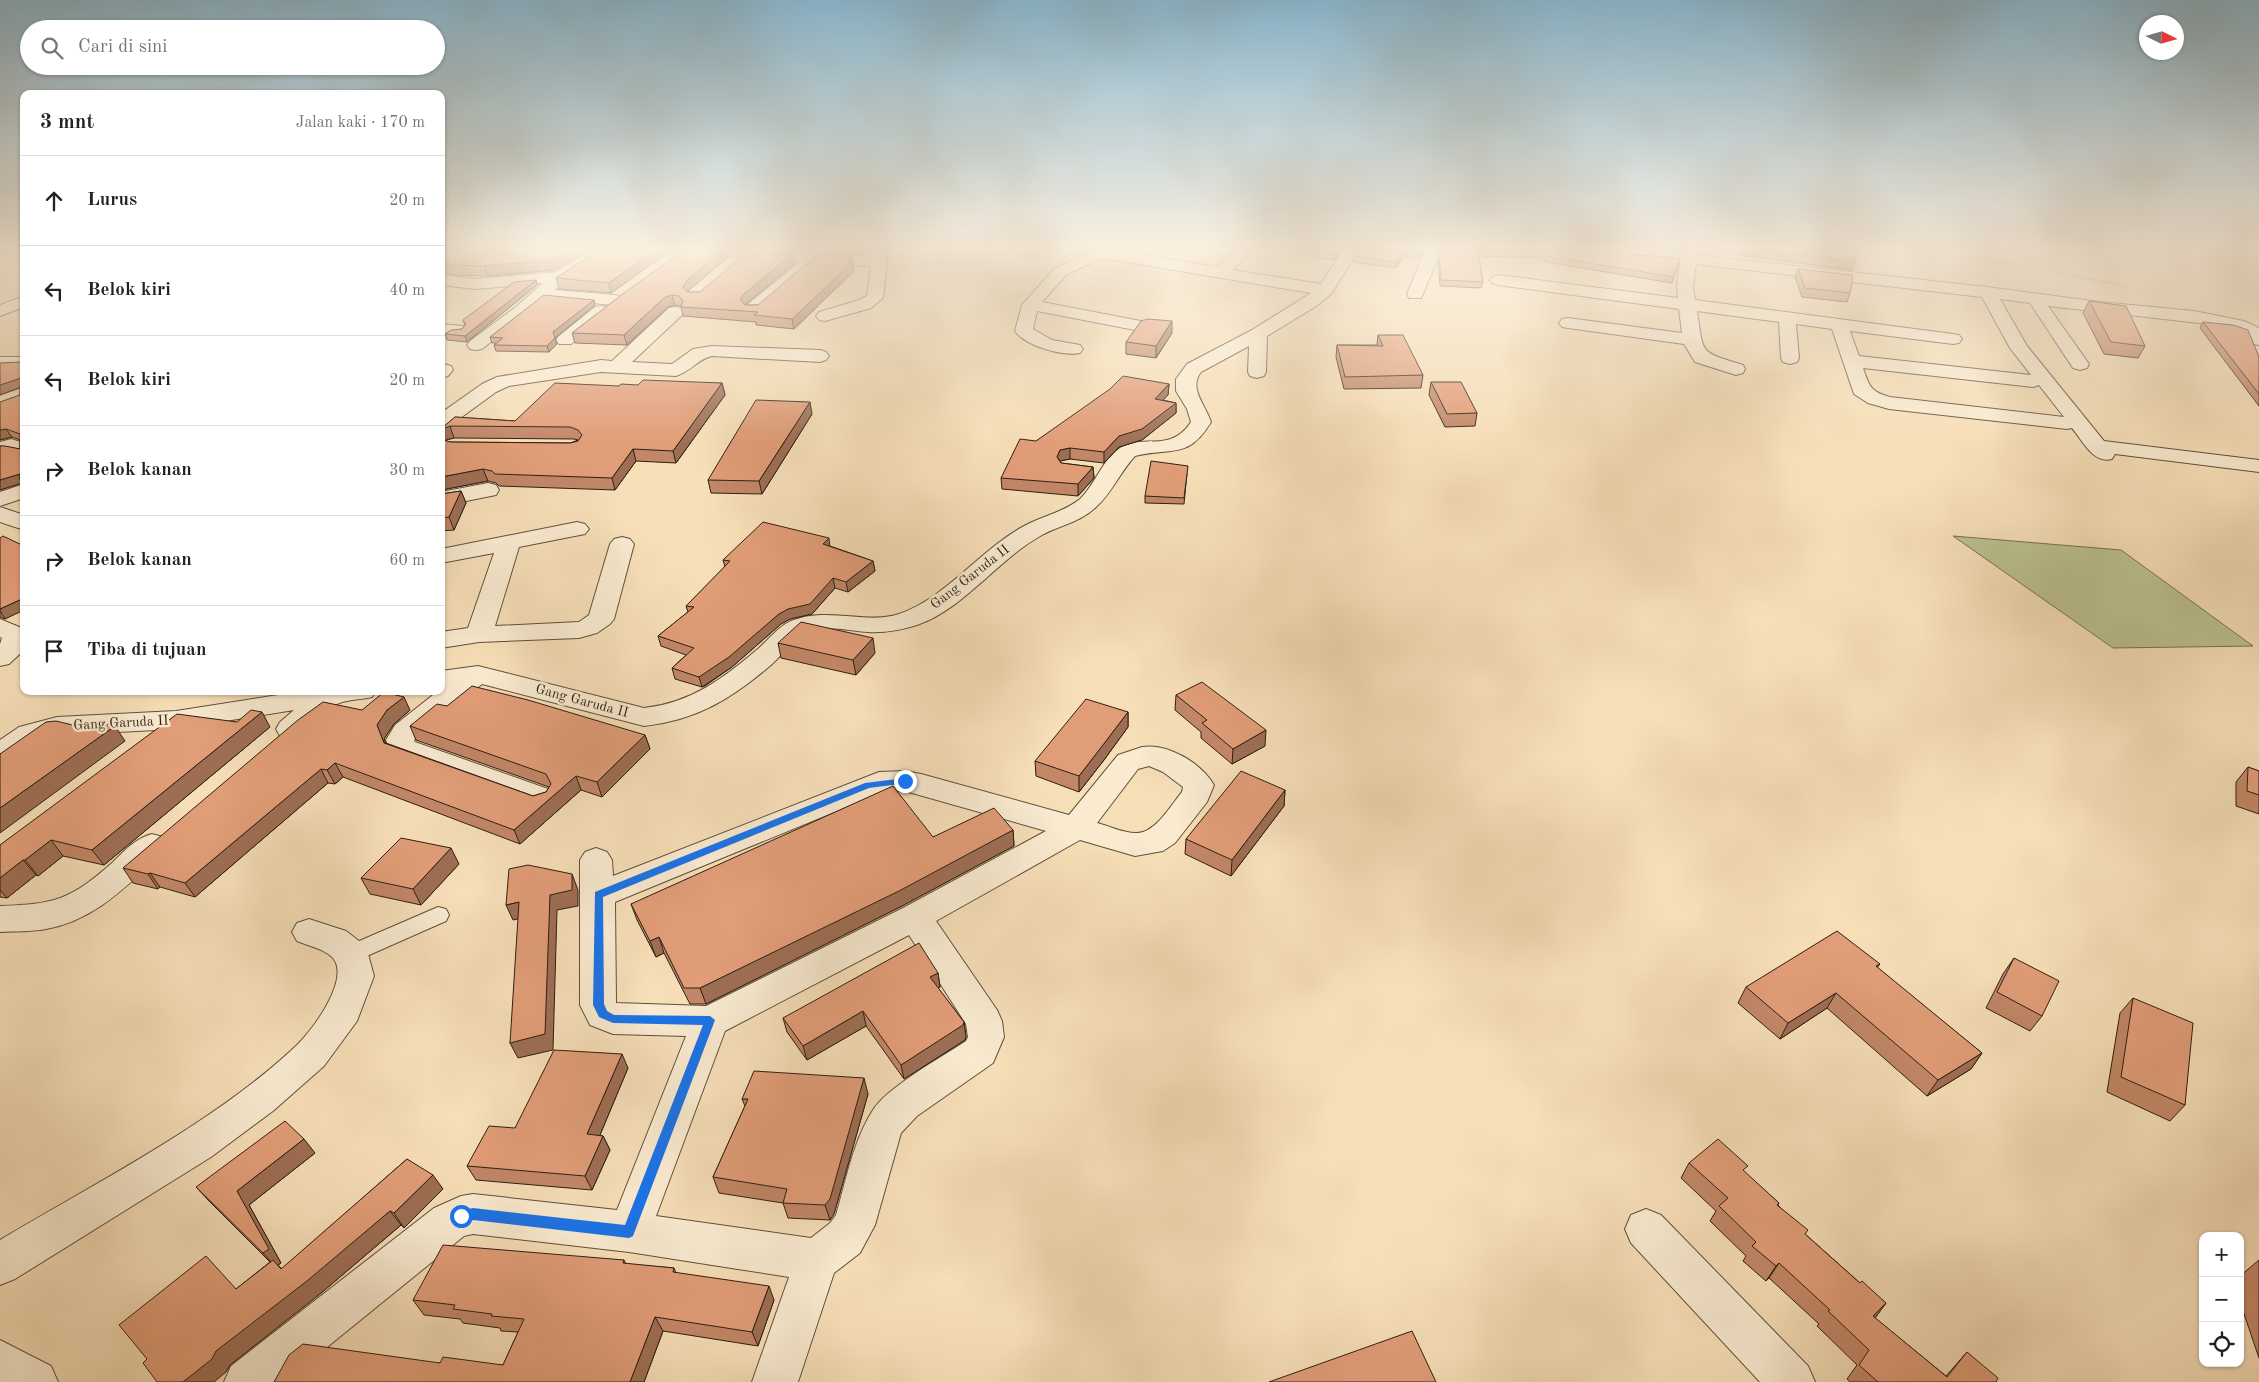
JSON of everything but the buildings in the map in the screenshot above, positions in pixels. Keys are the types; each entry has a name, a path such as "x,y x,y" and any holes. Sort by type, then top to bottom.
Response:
{"street":[{"path":"476,345 514,314"},
{"path":"565,340 597,314"},
{"path":"617,366 672,314"},
{"path":"825,316 830,314"},
{"path":"1028,314 1024,331 1047,344 1074,349"},
{"path":"1080,314 1140,326"},
{"name":"Gang Garuda II","path":"445,678 478,674 644,717 662,717 691,706 725,688 798,627 812,621 826,620 868,626 890,625 910,619 932,608 1018,539 1087,505 1128,452 1178,445 1194,436 1201,422 1197,409 1186,391 1186,379 1194,368 1290,314"},
{"path":"1685,314 1693,346 1702,358 1736,369"},
{"path":"1780,314 1953,339"},
{"path":"2000,314 2019,348 2102,450 2259,466"},
{"path":"2046,314 2080,364"},
{"path":"2172,314 2220,319 2249,330 2258,336 2259,340"},
{"path":"1787,316 1790,358"},
{"path":"1568,323 1691,340"},
{"path":"1839,324 1861,390 1875,399 1889,403 2067,423"},
{"path":"1257,372 1258,334"},
{"path":"445,419 489,388 504,381 533,375 617,366 676,370 699,353 712,351 820,356"},
{"path":"1851,361 2034,381"},
{"path":"0,363 20,363"},
{"path":"1086,470 1110,473"},
{"path":"445,498 488,490"},
{"path":"0,499 20,492"},
{"path":"0,514 20,522"},
{"path":"445,555 577,529"},
{"path":"479,634 509,543"},
{"path":"445,639 479,634 579,630 596,625 601,619 622,544"},
{"path":"0,627 15,634 15,644 0,658"},
{"path":"478,674 405,732 400,740 402,748 540,797"},
{"name":"Gang Garuda II","path":"0,754 29,734 57,726 176,720 336,695"},
{"path":"269,747 329,696"},
{"path":"135,750 176,720"},
{"path":"596,860 598,895 598,1005 603,1014 613,1019 710,1020 915,917 1075,829 921,784 905,781 879,782 598,895"},
{"path":"0,918 37,918 60,913 79,905 96,893 171,829"},
{"path":"775,1382 817,1260 844,1238 854,1225 878,1141 888,1121 903,1104 980,1052 986,1036 984,1021 915,917"},
{"path":"0,1264 197,1144 259,1099 310,1055 344,1010 356,976 351,954 334,941 309,932"},
{"path":"629,1232 710,1020"},
{"path":"247,1382 449,1222 461,1216 473,1214 629,1232 817,1260"},
{"path":"1646,1228 1792,1382"},
{"path":"0,1363 35,1382"}],"lane":[{"path":"351,954 438,915"}],"green space":[{"path":"1953,536 2121,550 2253,646 2113,648"}],"route":[{"path":"461,1216 473,1214 629,1232 710,1020 613,1019 603,1014 598,1005 598,895 868,785 879,782 905,781"}]}
